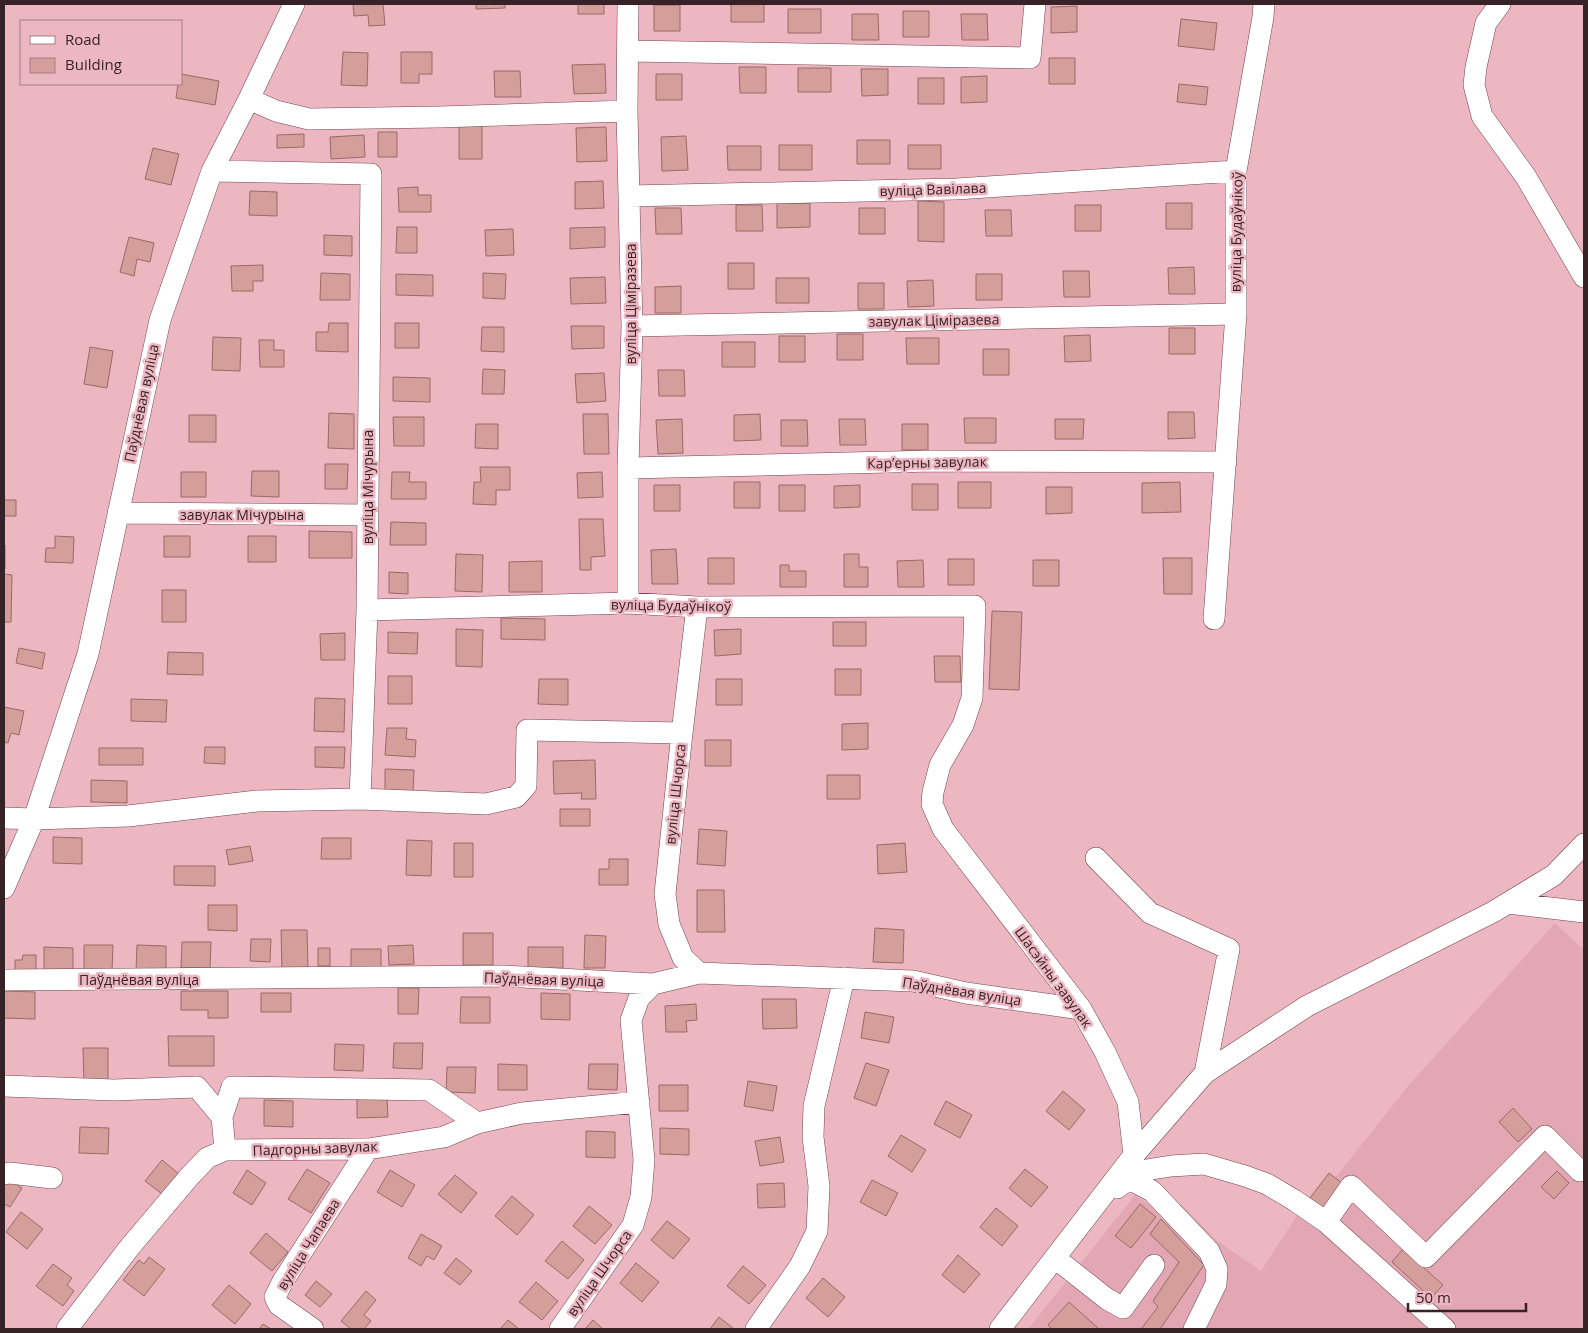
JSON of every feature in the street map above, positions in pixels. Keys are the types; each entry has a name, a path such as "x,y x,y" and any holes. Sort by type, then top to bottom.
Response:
{"street":[{"name":"Паўднёвая вуліца","path":"4,888 34,819 88,654 160,320 212,171 294,4"},
{"name":"вуліца Ціміразева","path":"628,4 627,111 632,326 628,468 628,603"},
{"path":"628,52 1030,58 1036,4"},
{"name":"вуліца Будаўнікоў","path":"1214,619 1236,314 1236,171 1264,4"},
{"path":"1500,4 1486,23 1476,67 1474,85 1482,116 1526,177 1584,277"},
{"path":"249,99 276,111 309,119 627,111"},
{"name":"вуліца Мічурына","path":"212,171 371,174 367,610 360,799"},
{"name":"вуліца Вавілава","path":"629,196 956,189 1236,171"},
{"name":"завулак Ціміразева","path":"632,326 1236,314"},
{"name":"Карʼерны завулак","path":"628,468 933,461 1226,462"},
{"name":"завулак Мічурына","path":"118,513 367,515"},
{"name":"вуліца Будаўнікоў","path":"367,610 628,603 697,606 975,606"},
{"name":"вуліца Шчорса","path":"697,606 665,894 669,924 683,958 699,973"},
{"name":"Шасэйны завулак","path":"975,606 972,698 963,725 940,765 932,804 943,829 1080,1009 1105,1052 1128,1102 1134,1155"},
{"path":"4,818 128,816 256,801 360,799 486,804 516,797 526,786 527,730 682,733"},
{"path":"1003,1328 1054,1258 1134,1155 1205,1073 1307,1006 1494,912 1554,875 1584,844"},
{"path":"1096,858 1150,913 1229,948 1205,1073"},
{"path":"1508,903 1584,912"},
{"name":"Паўднёвая вуліца","path":"4,980 504,976 653,984 699,973 913,980 966,994 1080,1009"},
{"path":"756,1329 800,1266 817,1231 820,1186 813,1136 814,1106 844,978"},
{"name":"вуліца Шчорса","path":"560,1329 633,1225 641,1197 644,1160 631,1020 639,998 653,984"},
{"path":"4,1086 114,1090 197,1087 222,1117"},
{"path":"225,1150 222,1117 232,1087 429,1090 477,1123"},
{"name":"Падгорны завулак","path":"67,1329 129,1248 189,1177 207,1158 225,1150 368,1149 444,1137 477,1123 522,1113 640,1102"},
{"path":"1326,1222 1351,1186 1426,1257 1545,1136 1580,1171"},
{"name":"вуліца Чапаева","path":"313,1329 279,1305 275,1297 283,1281 368,1149"},
{"path":"1098,1201 1140,1172 1172,1166 1204,1164 1246,1176 1267,1184 1326,1222 1445,1329"},
{"path":"4,1174 52,1178"},
{"path":"1129,1179 1152,1191 1209,1251 1217,1269 1216,1284 1194,1329"},
{"path":"1054,1258 1107,1299 1123,1308 1154,1265"}],"shaded area":[{"path":"1555,923 1584,950 1584,1329 1028,1329 1135,1195 1154,1208 1164,1222 1181,1204 1216,1240 1261,1271 1305,1203 1329,1173 1335,1178 1408,1086"}],"building":[{"path":"353,4 383,4 385,25 369,26 368,15 354,16"},
{"path":"476,4 505,4 505,8 476,9"},
{"path":"578,4 604,4 604,14 578,14"},
{"path":"731,4 764,4 764,22 731,22"},
{"path":"654,5 680,5 680,31 654,31"},
{"path":"1077,6 1077,32 1051,33 1051,7"},
{"path":"788,9 821,9 821,33 788,33"},
{"path":"903,11 929,11 929,37 903,37"},
{"path":"852,14 878,14 879,40 852,40"},
{"path":"961,14 987,14 988,40 962,40"},
{"path":"1181,19 1217,23 1214,50 1178,46"},
{"path":"343,52 368,53 367,86 341,85"},
{"path":"401,52 432,52 432,74 419,74 419,83 401,83"},
{"path":"1049,58 1075,58 1075,84 1049,84"},
{"path":"605,64 606,93 574,94 572,65"},
{"path":"739,67 766,67 766,93 740,93"},
{"path":"798,68 831,68 831,92 798,92"},
{"path":"861,69 888,69 888,95 862,96"},
{"path":"494,71 520,71 521,97 495,97"},
{"path":"182,74 219,81 215,105 176,98 178,85 182,85"},
{"path":"656,74 682,74 682,100 656,100"},
{"path":"987,76 987,102 961,103 961,77"},
{"path":"918,78 944,78 944,104 918,104"},
{"path":"1179,84 1208,87 1206,105 1177,102"},
{"path":"459,126 482,126 482,159 459,159"},
{"path":"606,127 607,161 577,162 576,128"},
{"path":"378,132 397,132 397,157 378,157"},
{"path":"304,134 304,147 277,148 277,135"},
{"path":"364,135 365,157 331,159 330,137"},
{"path":"686,136 688,170 662,171 661,137"},
{"path":"857,140 890,140 890,164 857,164"},
{"path":"779,145 812,145 812,170 779,170"},
{"path":"908,145 941,145 941,169 908,169"},
{"path":"727,146 761,146 761,170 728,170"},
{"path":"153,148 179,154 171,185 145,179"},
{"path":"603,181 604,208 575,209 575,182"},
{"path":"418,187 418,195 431,195 431,212 399,212 398,188"},
{"path":"250,191 277,192 277,216 249,215"},
{"path":"918,201 944,202 944,242 918,241"},
{"path":"777,203 810,203 810,227 777,228"},
{"path":"1166,203 1192,203 1192,229 1166,229"},
{"path":"736,205 762,205 763,231 736,231"},
{"path":"1075,205 1101,205 1101,231 1075,231"},
{"path":"655,208 681,208 682,234 656,234"},
{"path":"859,208 885,208 885,234 859,234"},
{"path":"985,210 1011,210 1012,236 986,236"},
{"path":"397,227 417,227 417,253 396,253"},
{"path":"605,227 605,247 570,249 570,228"},
{"path":"513,229 514,255 486,256 485,230"},
{"path":"324,235 352,236 352,256 324,255"},
{"path":"129,237 154,243 150,262 137,259 134,276 120,272"},
{"path":"728,263 754,263 754,289 728,289"},
{"path":"263,265 263,281 253,281 253,291 232,291 231,266"},
{"path":"1194,267 1195,294 1169,294 1168,268"},
{"path":"1063,271 1089,271 1090,297 1064,297"},
{"path":"321,273 350,274 350,300 320,300"},
{"path":"483,273 506,274 505,299 483,298"},
{"path":"396,274 433,275 433,296 396,295"},
{"path":"976,274 1002,274 1002,300 976,300"},
{"path":"605,277 606,303 571,304 570,278"},
{"path":"776,278 809,278 809,303 776,303"},
{"path":"933,280 934,306 908,307 907,281"},
{"path":"858,283 884,283 884,309 858,309"},
{"path":"681,286 681,313 655,313 655,287"},
{"path":"329,323 348,323 348,352 316,351 316,332 328,332"},
{"path":"395,323 419,323 419,348 395,348"},
{"path":"571,326 604,326 604,348 572,349"},
{"path":"482,327 504,327 504,352 481,351"},
{"path":"1169,328 1195,328 1195,354 1169,354"},
{"path":"837,334 863,334 863,360 837,360"},
{"path":"1090,335 1091,361 1065,362 1064,336"},
{"path":"779,336 805,336 805,362 779,362"},
{"path":"213,337 241,338 240,371 212,370"},
{"path":"906,338 939,338 939,364 907,364"},
{"path":"259,340 274,340 274,350 284,350 284,367 260,367"},
{"path":"722,342 755,342 755,367 722,367"},
{"path":"90,347 113,351 107,388 84,384"},
{"path":"983,349 1009,349 1009,375 983,375"},
{"path":"483,369 505,370 504,394 482,394"},
{"path":"658,370 684,370 685,396 659,396"},
{"path":"604,373 606,401 577,403 575,374"},
{"path":"393,377 430,378 430,402 393,401"},
{"path":"1168,412 1194,412 1195,438 1168,439"},
{"path":"329,413 354,414 354,449 328,448"},
{"path":"583,414 608,414 609,454 584,454"},
{"path":"760,414 761,440 734,441 734,415"},
{"path":"189,415 216,415 216,442 189,442"},
{"path":"393,417 424,417 424,446 394,446"},
{"path":"964,418 996,418 996,443 965,443"},
{"path":"682,419 683,453 658,454 656,420"},
{"path":"839,419 865,419 866,445 840,445"},
{"path":"1055,419 1084,419 1083,439 1055,439"},
{"path":"781,420 807,420 808,446 781,446"},
{"path":"476,424 498,424 498,449 475,448"},
{"path":"902,424 928,424 928,450 902,450"},
{"path":"325,464 348,464 347,489 325,489"},
{"path":"480,467 510,467 510,490 496,490 496,505 473,504 474,482 481,482"},
{"path":"252,471 279,471 279,497 251,496"},
{"path":"181,472 206,472 206,497 181,497"},
{"path":"392,472 410,472 409,482 426,482 426,499 391,499"},
{"path":"602,472 603,497 578,498 577,473"},
{"path":"734,482 760,482 760,508 734,508"},
{"path":"958,482 991,482 991,508 958,508"},
{"path":"1180,482 1181,512 1142,513 1142,483"},
{"path":"912,484 938,484 938,510 912,510"},
{"path":"654,485 680,485 680,511 654,511"},
{"path":"779,485 805,485 805,511 779,511"},
{"path":"860,485 860,507 834,508 834,486"},
{"path":"1046,487 1072,487 1072,513 1046,514"},
{"path":"4,500 16,500 16,516 4,516"},
{"path":"579,519 603,519 605,556 591,557 591,570 580,570"},
{"path":"391,522 426,523 426,545 390,545"},
{"path":"309,531 352,532 352,558 309,558"},
{"path":"55,536 74,537 73,563 45,562 46,548 55,548"},
{"path":"164,536 190,536 190,557 164,557"},
{"path":"248,536 276,536 276,562 248,562"},
{"path":"5,545 5,569 4,569"},
{"path":"676,549 678,584 652,584 651,550"},
{"path":"456,554 483,555 482,592 455,591"},
{"path":"844,554 859,554 859,567 868,567 868,587 844,587"},
{"path":"708,558 734,558 734,584 708,584"},
{"path":"1163,558 1192,558 1192,594 1164,594"},
{"path":"948,559 974,559 974,585 948,585"},
{"path":"923,560 924,587 898,587 897,561"},
{"path":"1033,560 1059,560 1059,586 1033,586"},
{"path":"542,561 542,592 509,592 509,562"},
{"path":"780,565 789,565 789,571 806,571 806,587 780,587"},
{"path":"389,572 408,573 408,594 389,593"},
{"path":"4,574 12,575 11,622 4,622"},
{"path":"162,590 186,590 186,622 162,622"},
{"path":"992,611 1022,612 1019,690 989,689"},
{"path":"501,618 545,619 545,640 501,639"},
{"path":"833,622 866,622 866,646 833,646"},
{"path":"456,629 483,630 482,667 456,666"},
{"path":"741,629 741,654 715,656 714,630"},
{"path":"388,632 418,633 417,654 388,653"},
{"path":"345,633 345,660 321,660 320,634"},
{"path":"19,648 45,653 42,669 16,663"},
{"path":"168,652 203,653 203,675 167,674"},
{"path":"934,656 960,656 961,682 935,682"},
{"path":"835,669 861,669 861,695 835,695"},
{"path":"388,676 412,676 412,704 388,704"},
{"path":"539,679 568,679 568,705 538,704"},
{"path":"716,679 742,679 742,705 716,705"},
{"path":"315,698 345,699 344,732 314,731"},
{"path":"131,699 167,700 166,722 131,721"},
{"path":"4,707 24,711 19,735 11,733 8,743 4,742"},
{"path":"868,723 868,749 842,750 842,724"},
{"path":"387,728 407,728 406,739 416,740 415,757 385,755"},
{"path":"705,740 731,740 731,766 705,766"},
{"path":"205,747 225,747 225,764 204,763"},
{"path":"315,747 345,747 344,768 315,767"},
{"path":"99,748 143,748 143,765 99,765"},
{"path":"595,760 596,799 581,799 582,793 554,794 553,761"},
{"path":"385,769 414,770 413,793 385,792"},
{"path":"827,775 860,775 860,799 827,799"},
{"path":"91,780 127,781 127,803 91,802"},
{"path":"560,809 590,809 590,826 560,826"},
{"path":"699,829 727,831 725,866 697,864"},
{"path":"53,837 82,838 82,864 53,863"},
{"path":"322,838 351,838 351,859 321,859"},
{"path":"407,840 432,841 431,876 406,875"},
{"path":"454,843 473,843 473,877 454,877"},
{"path":"905,843 907,872 878,874 877,845"},
{"path":"250,846 253,861 229,865 226,850"},
{"path":"609,859 628,859 628,885 599,885 599,869 609,869"},
{"path":"174,866 215,866 215,886 174,885"},
{"path":"697,890 724,890 725,932 697,932"},
{"path":"208,905 237,905 237,931 208,930"},
{"path":"875,928 904,930 903,963 873,962"},
{"path":"281,930 307,930 308,969 282,970"},
{"path":"463,933 493,933 493,965 463,965"},
{"path":"585,935 606,936 605,968 584,968"},
{"path":"251,939 271,939 270,962 250,961"},
{"path":"182,942 211,942 210,968 181,968"},
{"path":"84,945 113,945 112,971 84,970"},
{"path":"137,945 166,946 166,971 136,971"},
{"path":"413,945 414,964 389,965 388,946"},
{"path":"44,947 73,948 73,974 44,973"},
{"path":"528,947 563,947 563,968 528,969"},
{"path":"318,948 330,948 330,966 318,966"},
{"path":"351,949 381,949 381,970 351,970"},
{"path":"23,955 36,955 36,974 15,973 15,960 22,960"},
{"path":"398,988 419,988 418,1014 398,1014"},
{"path":"4,991 35,992 35,1019 4,1018"},
{"path":"181,991 228,991 228,1018 208,1018 208,1010 181,1010"},
{"path":"261,993 291,993 291,1012 261,1012"},
{"path":"541,993 570,994 570,1020 541,1019"},
{"path":"461,997 490,997 490,1023 460,1023"},
{"path":"762,999 796,999 797,1028 763,1029"},
{"path":"696,1004 697,1020 686,1021 687,1032 666,1032 665,1006"},
{"path":"865,1012 894,1017 889,1043 861,1038"},
{"path":"168,1036 214,1036 214,1066 169,1066"},
{"path":"394,1043 423,1043 422,1069 393,1068"},
{"path":"335,1044 364,1045 363,1071 334,1070"},
{"path":"83,1048 108,1048 108,1083 84,1083"},
{"path":"866,1063 889,1070 876,1106 854,1098"},
{"path":"498,1064 527,1065 527,1090 498,1090"},
{"path":"589,1064 618,1064 617,1090 588,1089"},
{"path":"447,1067 476,1067 475,1093 446,1092"},
{"path":"748,1081 777,1086 773,1111 744,1106"},
{"path":"659,1085 688,1085 688,1111 659,1111"},
{"path":"1063,1091 1085,1110 1069,1130 1046,1111"},
{"path":"387,1098 388,1117 357,1118 357,1099"},
{"path":"264,1100 293,1101 293,1127 264,1126"},
{"path":"946,1101 972,1115 960,1138 934,1124"},
{"path":"1513,1108 1532,1129 1518,1142 1499,1122"},
{"path":"80,1127 109,1128 108,1154 79,1153"},
{"path":"660,1128 689,1129 689,1155 660,1154"},
{"path":"586,1131 615,1132 615,1158 586,1157"},
{"path":"901,1135 926,1150 912,1172 888,1156"},
{"path":"780,1137 784,1162 760,1166 755,1141"},
{"path":"162,1160 179,1174 162,1194 145,1181"},
{"path":"307,1169 330,1183 311,1213 288,1199"},
{"path":"1025,1169 1048,1187 1031,1207 1009,1188"},
{"path":"247,1170 266,1183 252,1205 233,1193"},
{"path":"390,1170 415,1185 402,1207 377,1192"},
{"path":"1557,1171 1569,1183 1554,1199 1541,1187"},
{"path":"1329,1173 1343,1184 1324,1209 1310,1198"},
{"path":"455,1175 477,1193 461,1213 438,1194"},
{"path":"4,1177 22,1188 10,1207 4,1204"},
{"path":"872,1180 898,1193 886,1216 860,1202"},
{"path":"784,1183 785,1207 758,1208 757,1184"},
{"path":"512,1196 534,1215 517,1235 495,1216"},
{"path":"1140,1204 1156,1217 1131,1248 1115,1236"},
{"path":"589,1206 612,1225 595,1244 573,1226"},
{"path":"996,1208 1018,1226 1002,1246 980,1227"},
{"path":"21,1212 43,1229 27,1249 6,1232"},
{"path":"1161,1219 1204,1265 1160,1329 1141,1329 1158,1307 1153,1301 1179,1262 1150,1234"},
{"path":"667,1221 690,1239 673,1259 651,1240"},
{"path":"266,1233 288,1252 272,1271 250,1253"},
{"path":"421,1234 442,1246 434,1260 427,1256 421,1266 408,1258"},
{"path":"562,1241 584,1260 568,1279 545,1261"},
{"path":"1403,1249 1443,1285 1431,1298 1392,1262"},
{"path":"958,1255 980,1274 964,1293 942,1275"},
{"path":"149,1257 165,1269 144,1296 123,1280 139,1260 144,1264"},
{"path":"456,1258 472,1271 460,1285 444,1273"},
{"path":"636,1263 659,1282 642,1302 620,1283"},
{"path":"53,1264 72,1278 67,1285 74,1291 63,1306 36,1286"},
{"path":"743,1266 766,1285 749,1304 727,1286"},
{"path":"823,1278 845,1297 828,1317 806,1298"},
{"path":"316,1281 332,1294 320,1307 305,1295"},
{"path":"536,1282 558,1301 542,1320 519,1302"},
{"path":"229,1285 251,1304 235,1324 212,1305"},
{"path":"366,1291 376,1300 364,1315 371,1321 364,1329 351,1329 341,1321"},
{"path":"1069,1302 1099,1329 1052,1329 1048,1325"},
{"path":"719,1317 734,1329 710,1329"},
{"path":"508,1320 519,1329 500,1329"},
{"path":"593,1320 603,1329 585,1329"},
{"path":"263,1324 271,1329 259,1329"}]}
